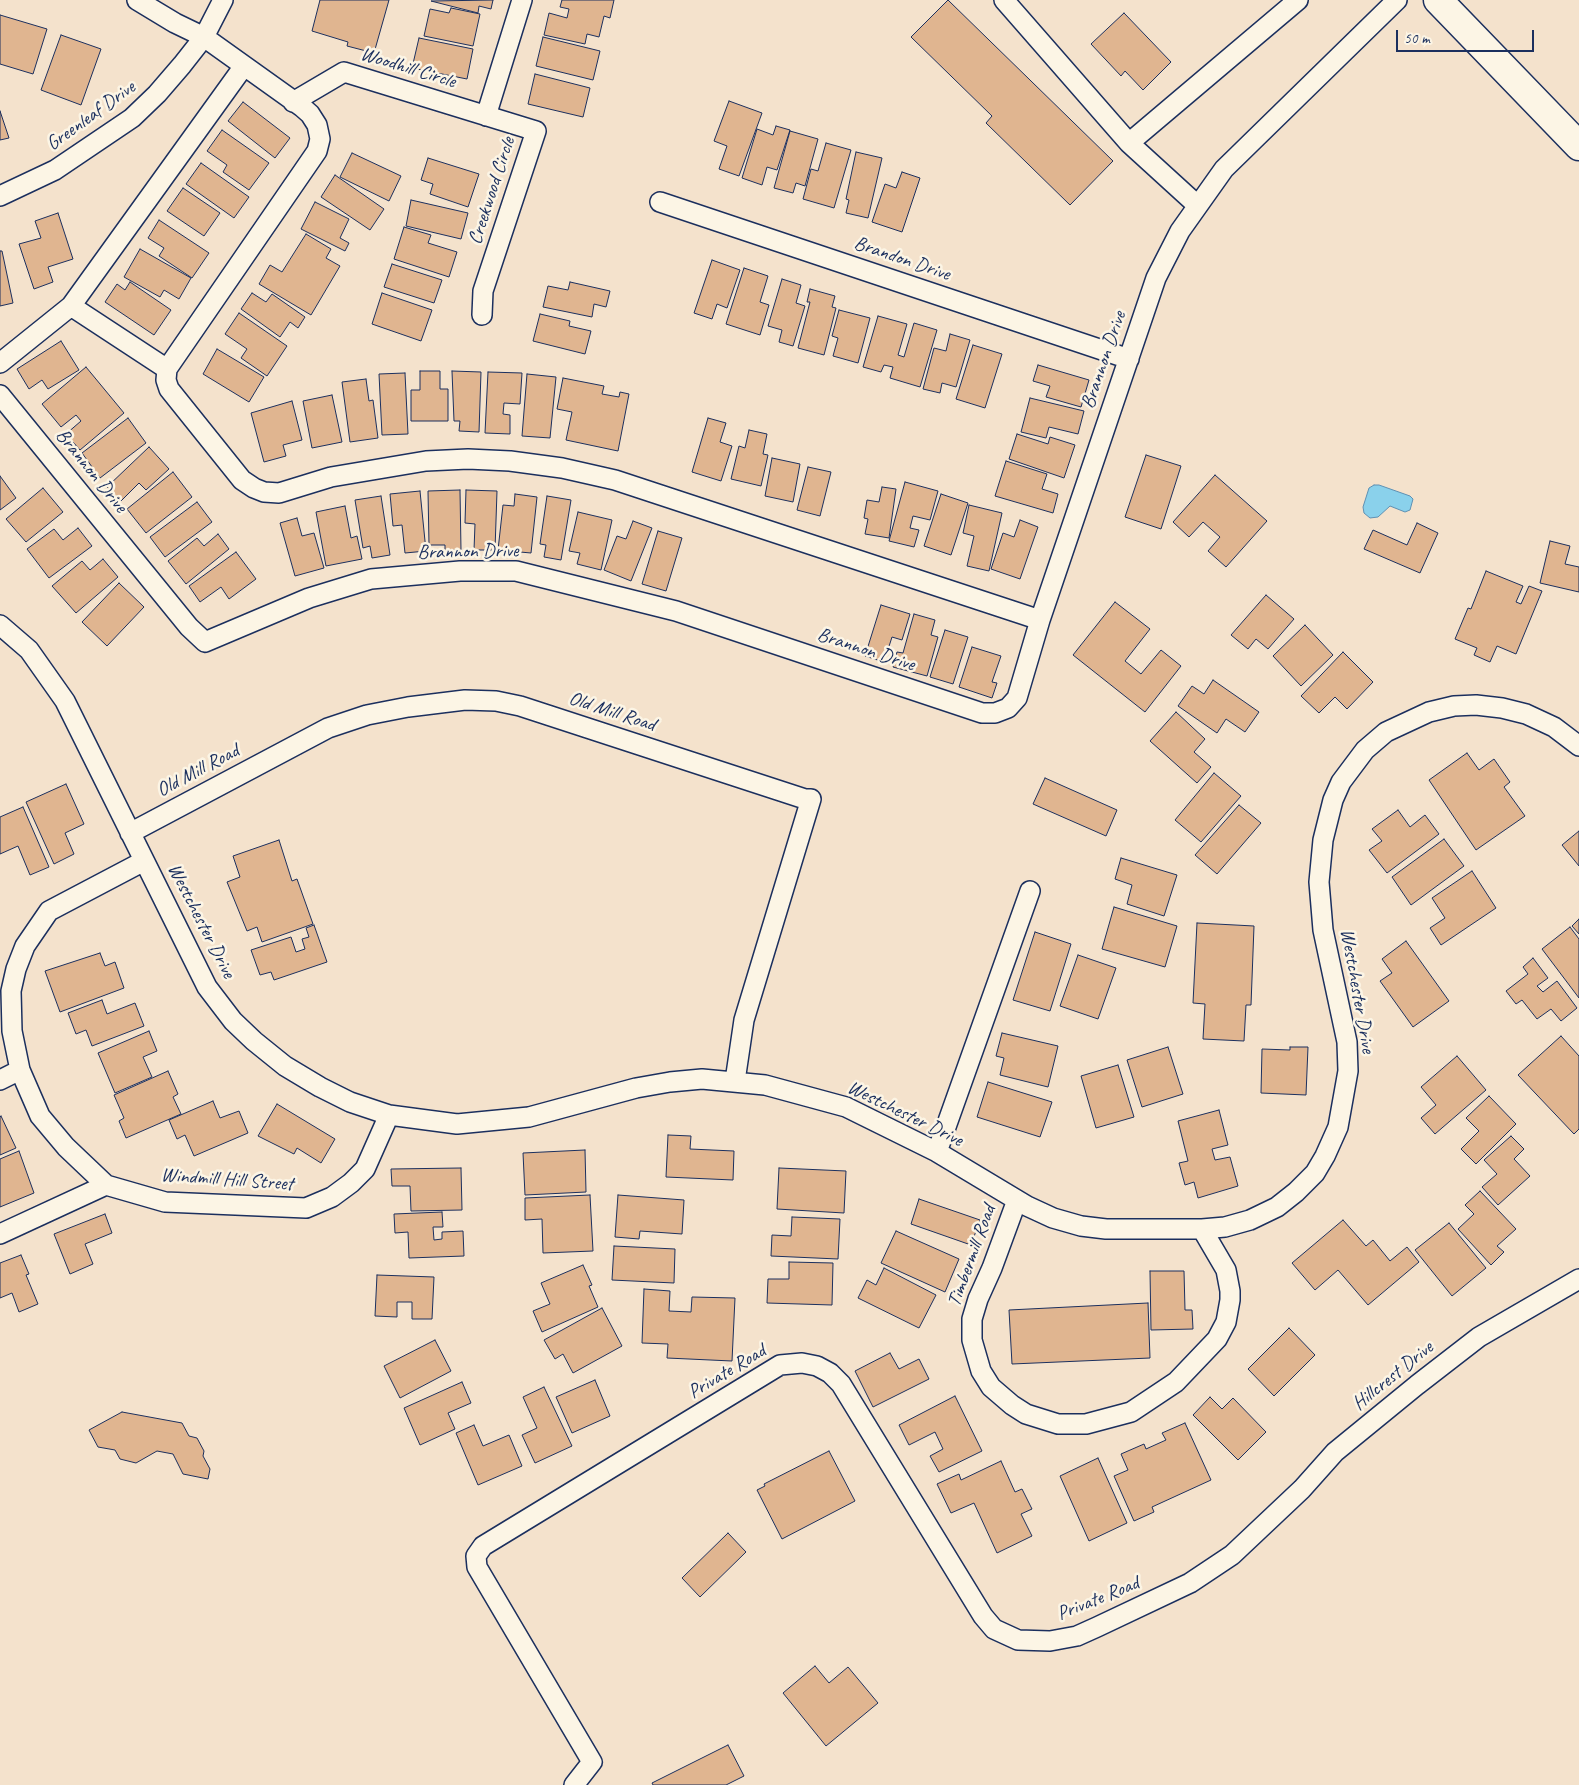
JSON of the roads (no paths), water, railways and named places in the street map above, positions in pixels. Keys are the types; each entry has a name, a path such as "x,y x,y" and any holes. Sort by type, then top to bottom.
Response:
{"main road":[{"path":"1438,0 1579,146"}],"street":[{"path":"137,0 175,23 204,37 310,114 317,125 320,139 317,151 167,369 166,380 169,389 242,480 264,492 279,493 331,477 426,461 501,461 562,468 615,480 1040,620"},
{"name":"Greenleaf Drive","path":"0,196 55,170 132,118 157,94 204,37 223,0"},
{"name":"Creekwood Circle","path":"482,315 483,291 536,131 486,116 522,0"},
{"path":"1004,0 1128,143 1197,205"},
{"path":"1128,143 1298,0"},
{"name":"Brannon Drive","path":"0,395 189,627 205,642 309,598 371,578 460,572 516,571 676,611 982,713 995,713 1008,708 1017,698 1040,620 1156,278 1180,231 1224,169 1397,0"},
{"path":"0,363 71,306 244,66"},
{"name":"Woodhill Circle","path":"293,102 344,72 486,116"},
{"name":"Brandon Drive","path":"660,202 1128,359"},
{"path":"71,306 167,369"},
{"name":"Westchester Drive","path":"0,625 29,650 65,701 207,987 233,1021 254,1041 292,1070 350,1102 389,1115 456,1124 529,1117 636,1088 670,1082 702,1079 765,1085 846,1107 938,1152 1016,1200 1053,1218 1081,1226 1106,1229 1202,1229 1225,1227 1250,1220 1276,1207 1296,1192 1315,1173 1338,1127 1348,1071 1347,1042 1323,930 1319,882 1323,840 1333,800 1350,767 1365,750 1386,732 1404,722 1429,712 1454,706 1476,705 1502,708 1526,714 1554,727 1579,746"},
{"name":"Old Mill Road","path":"130,833 328,728 367,716 408,707 465,700 520,706 805,799 812,799 744,1020 735,1081"},
{"name":"Windmill Hill Street","path":"144,861 49,911 25,946 16,969 11,991 12,1031 20,1070 47,1125 66,1147 106,1185 165,1202 306,1208 332,1196 351,1183 365,1169 389,1115"},
{"path":"938,1152 1030,890"},
{"path":"0,1080 20,1070"},
{"path":"0,1234 106,1185"},
{"name":"Timbermill Road","path":"1016,1200 972,1319 972,1340 981,1370 991,1386 1012,1405 1026,1414 1058,1424 1086,1424 1131,1412 1176,1382 1217,1340 1226,1322 1230,1291 1226,1270 1202,1229"},
{"name":"Hillcrest Drive","path":"1255,1533 1302,1489 1335,1452 1417,1386 1480,1337 1579,1279"},
{"name":"Private Road","path":"574,1785 592,1762 477,1566 476,1556 483,1546 780,1365 802,1363 817,1366 830,1373 841,1384 983,1616 994,1629 1003,1635 1018,1640 1050,1641 1077,1636 1190,1583 1232,1555 1255,1533"}],"water":[{"path":"1374,485 1410,496 1413,499 1410,510 1405,512 1390,506 1378,517 1370,518 1364,513 1363,507 1369,488"}]}
